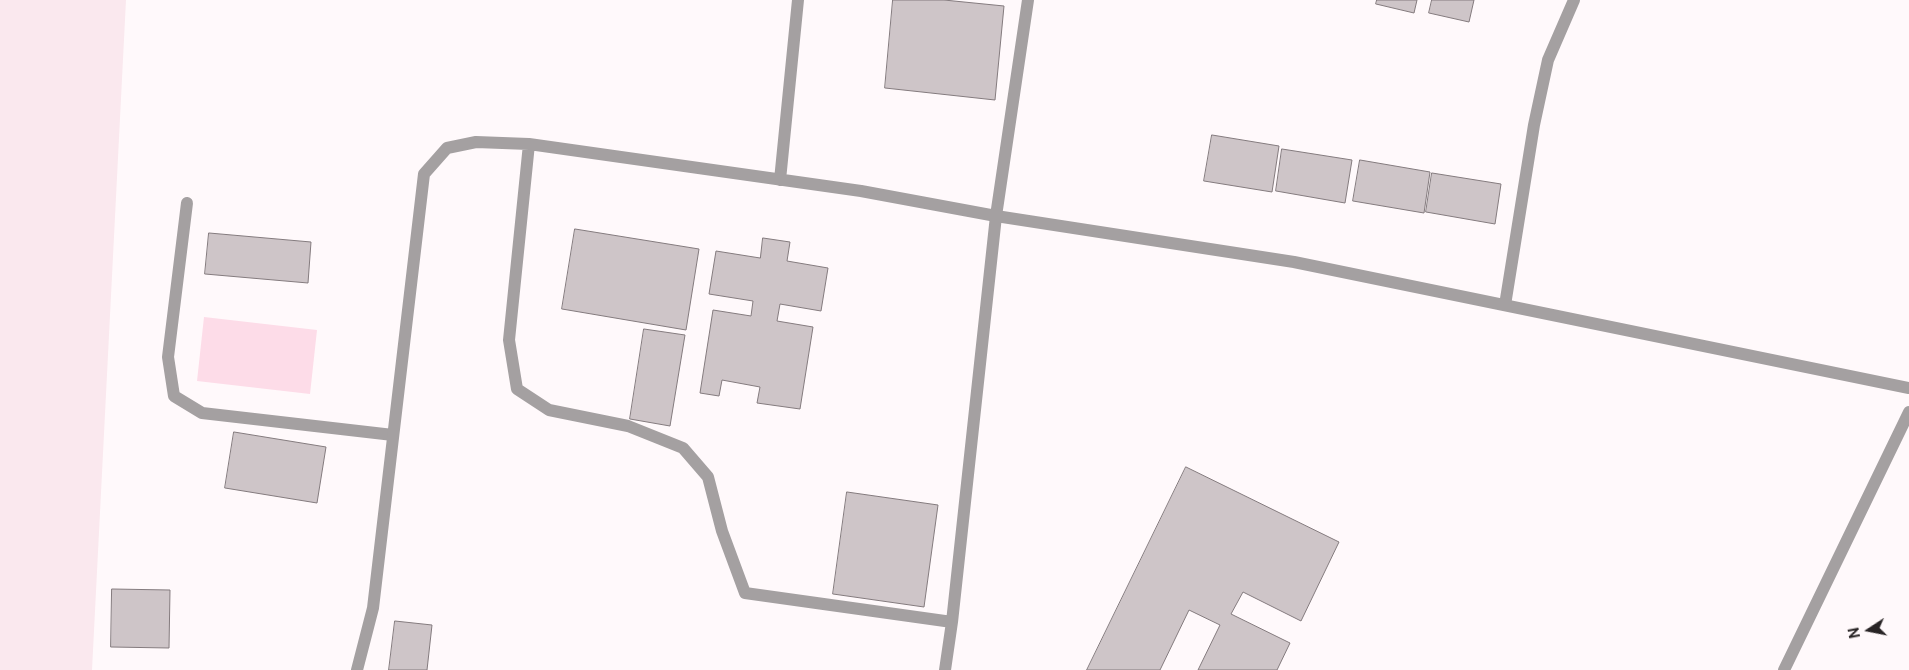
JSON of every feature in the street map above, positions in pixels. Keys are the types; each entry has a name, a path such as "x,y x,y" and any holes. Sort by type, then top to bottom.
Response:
{"street":[{"path":"780,180 798,0"},
{"path":"945,670 952,622 996,216 1028,0"},
{"path":"1506,305 1534,125 1548,60 1574,0"},
{"path":"356,670 373,608 424,174 447,148 476,142 529,144 861,191 996,216 1294,262 1909,388"},
{"path":"529,144 509,340 516,389 549,410 628,426 683,448 708,477 722,531 746,593 952,622"},
{"path":"187,203 168,357 174,396 202,413 393,435"},
{"path":"1784,670 1909,412"}],"shaded area":[{"path":"0,0 126,0 92,670 0,670"},
{"path":"204,317 317,330 310,394 197,381"}],"building":[{"path":"893,0 944,0 1004,6 995,100 885,88"},
{"path":"1377,0 1417,0 1414,13 1376,4"},
{"path":"1432,0 1474,0 1469,22 1429,13"},
{"path":"1212,135 1279,146 1272,192 1204,181"},
{"path":"1282,149 1352,160 1345,203 1276,191"},
{"path":"1360,160 1430,172 1424,213 1353,201"},
{"path":"1432,173 1501,184 1495,224 1426,212"},
{"path":"575,229 699,249 686,330 562,309"},
{"path":"209,233 311,242 308,283 205,274"},
{"path":"763,238 790,242 787,261 828,268 821,311 780,304 777,321 813,327 800,409 757,403 760,387 722,380 719,396 700,393 713,310 751,316 753,301 709,294 716,251 760,258"},
{"path":"644,329 685,335 670,426 630,419"},
{"path":"234,432 326,447 317,503 225,488"},
{"path":"1186,467 1339,542 1301,621 1243,592 1231,614 1290,643 1277,670 1198,670 1220,625 1189,610 1160,670 1087,670"},
{"path":"847,492 938,505 924,607 833,594"},
{"path":"112,589 170,590 169,648 111,647"},
{"path":"395,621 432,625 427,670 389,670"}]}
